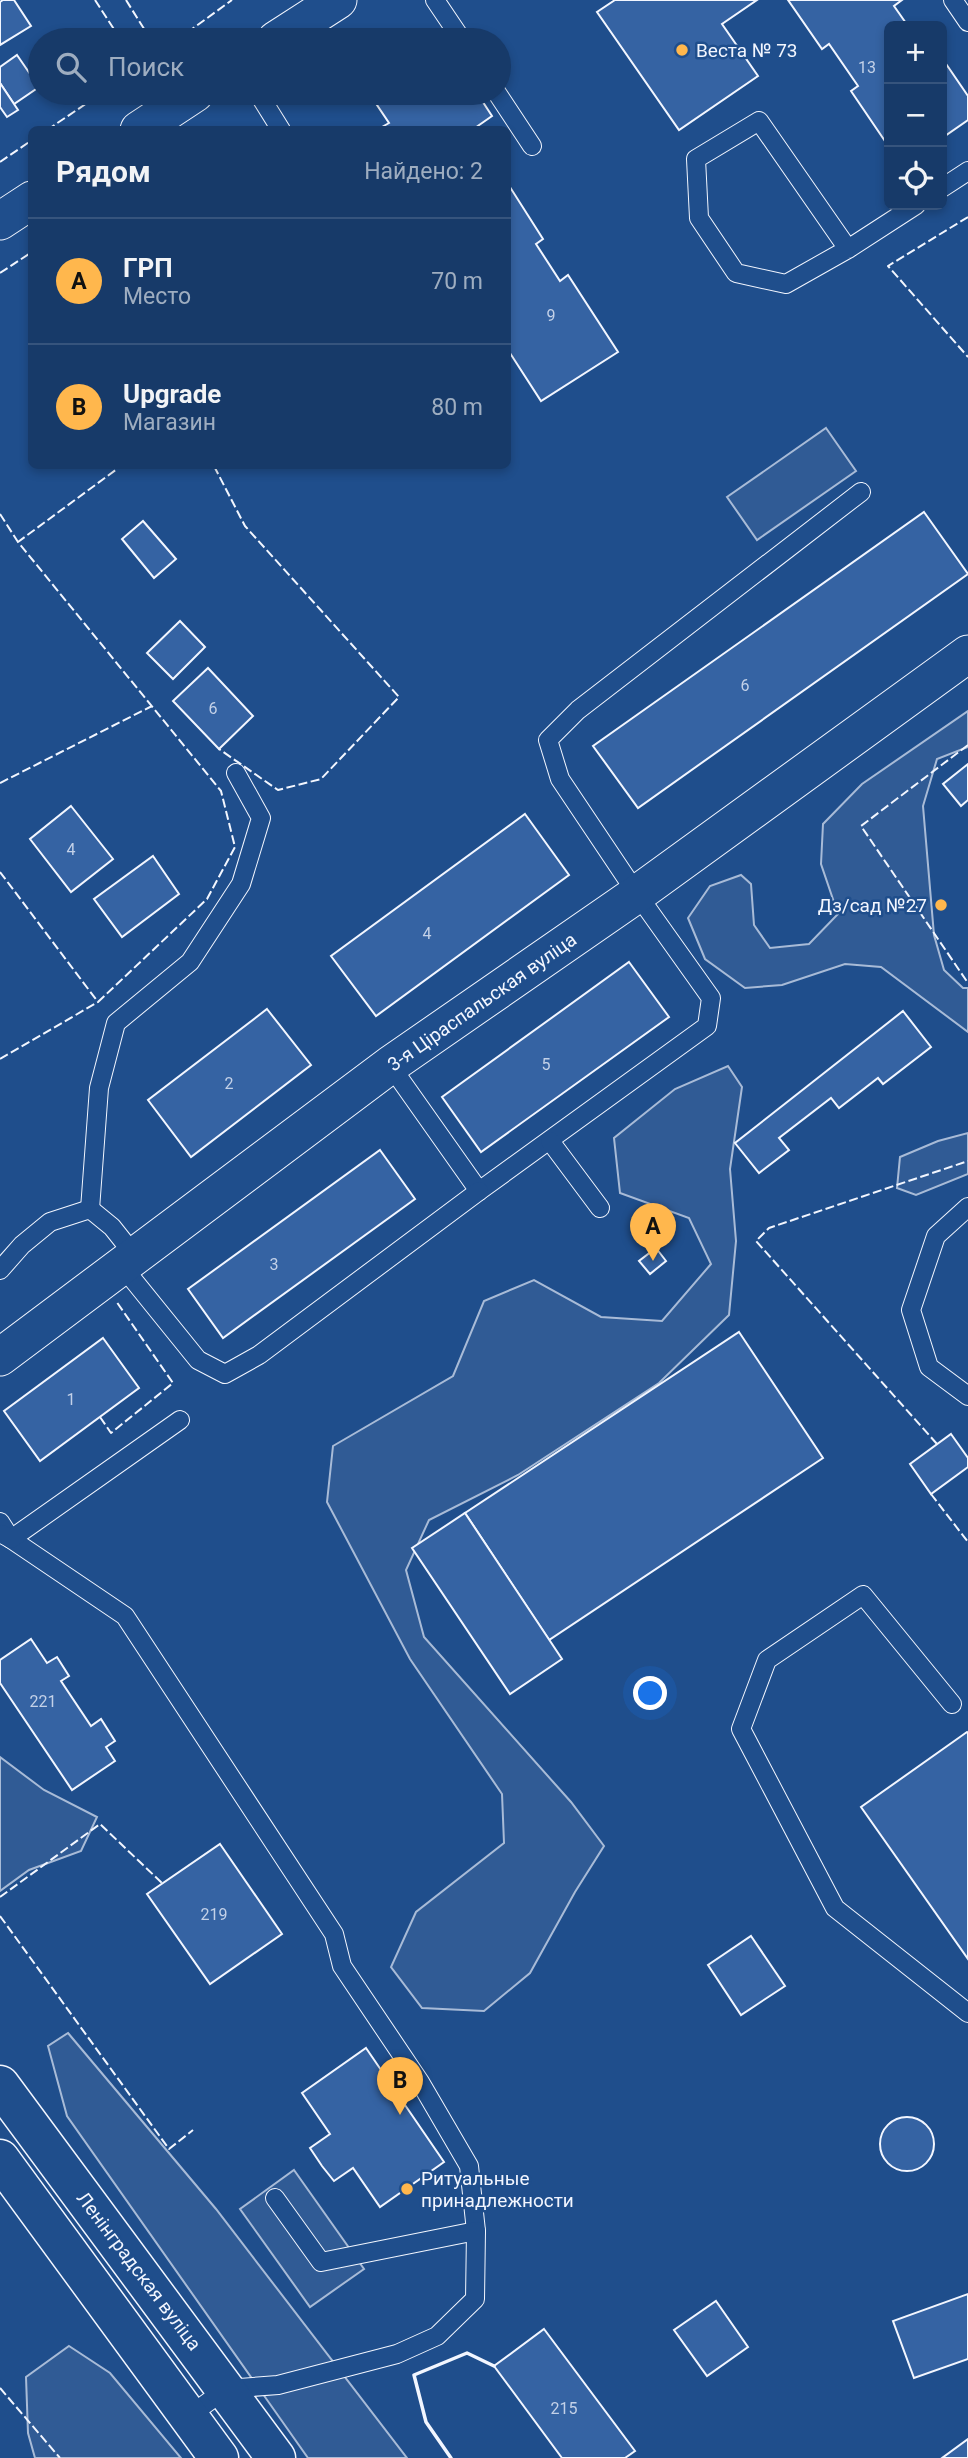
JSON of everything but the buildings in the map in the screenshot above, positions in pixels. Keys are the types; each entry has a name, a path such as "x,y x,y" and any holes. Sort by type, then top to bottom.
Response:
{"main road":[{"name":"Ленінградская вуліца","path":"0,2085 276,2458"},
{"path":"0,2159 219,2458"}],"street":[{"path":"295,28 338,0"},
{"path":"145,126 177,105"},
{"path":"0,221 28,203"},
{"name":"3-я Ціраспальская вуліца","path":"0,1357 390,1065 637,894 968,654"}],"lane":[{"path":"435,0 454,28"},
{"path":"953,0 968,22"},
{"path":"265,105 279,126"},
{"path":"505,105 532,146"},
{"path":"848,249 759,121 696,159 699,218 736,273 786,284 848,249 908,210"},
{"path":"947,185 968,171"},
{"path":"90,1209 112,1227 128,1261 198,1360 225,1374 259,1355 479,1191 707,1027 711,998 560,779 548,740 578,710 861,492"},
{"path":"90,1209 99,1088 116,1023 190,962 242,884 261,818 236,773"},
{"path":"390,1065 479,1191"},
{"path":"550,1141 600,1208"},
{"path":"968,1207 936,1236 911,1310 929,1367 968,1396"},
{"path":"0,1270 22,1245 50,1222 90,1209"},
{"path":"6,1536 180,1420"},
{"path":"0,1522 6,1536 125,1616 334,1934 342,1966 420,2082 469,2166 476,2231 475,2299 437,2336 397,2354 291,2382 226,2389 189,2416"},
{"path":"952,1704 863,1595 767,1660 741,1729 835,1908 968,2013"},
{"path":"275,2198 321,2262 476,2231"}],"shaded area":[{"path":"826,428 856,471 757,540 727,497"},
{"path":"968,711 968,747 937,759 923,806 934,935 944,970 963,988 968,988 968,1032 881,967 845,964 782,985 745,988 705,959 688,918 710,886 741,875 751,884 754,925 770,948 809,944 838,914 821,864 823,824 862,784"},
{"path":"728,1066 742,1087 730,1169 736,1241 729,1315 659,1383 518,1475 429,1520 406,1570 424,1637 571,1802 604,1846 530,1973 484,2011 422,2008 391,1967 416,1912 504,1843 502,1794 410,1659 327,1502 333,1446 453,1376 484,1301 534,1280 601,1317 662,1321 711,1264 689,1218 620,1193 614,1138 675,1089"},
{"path":"968,1133 968,1174 916,1195 897,1188 900,1157 938,1141"},
{"path":"0,1757 44,1790 97,1817 81,1851 29,1870 0,1891"},
{"path":"68,2033 216,2209 407,2458 308,2458 67,2116 48,2046"},
{"path":"294,2170 364,2269 310,2307 240,2209"},
{"path":"69,2346 110,2373 181,2458 35,2458 28,2433 26,2377"}],"fence":[{"path":"95,0 113,28"},
{"path":"126,0 144,28"},
{"path":"194,28 232,0"},
{"path":"53,126 84,105"},
{"path":"0,162 28,143"},
{"path":"968,217 888,266 968,357"},
{"path":"0,273 28,255"},
{"path":"0,872 98,1002 207,899 235,847 221,791 18,542 117,469"},
{"path":"216,469 245,526 399,697 321,779 278,790 219,749"},
{"path":"0,514 18,542"},
{"path":"0,783 152,706"},
{"path":"968,745 861,826 968,983"},
{"path":"0,1059 98,1002"},
{"path":"937,1444 756,1241 769,1228 968,1161"},
{"path":"100,1417 111,1433 173,1383 116,1301"},
{"path":"931,1494 968,1542"},
{"path":"0,1897 100,1824 163,1884"},
{"path":"0,1916 169,2149 193,2130"},
{"path":"0,2388 60,2458"}],"wall":[{"path":"451,2458 426,2422 414,2375 467,2353 494,2366"}],"place":[{"name":"Веста № 73","path":"682,50"},
{"name":"Дз/сад №27","path":"941,905"},
{"name":"ГРП","path":"653,1261"},
{"name":"Upgrade","path":"400,2115"},
{"name":"Ритуальные принадлежности","path":"407,2189"}]}
